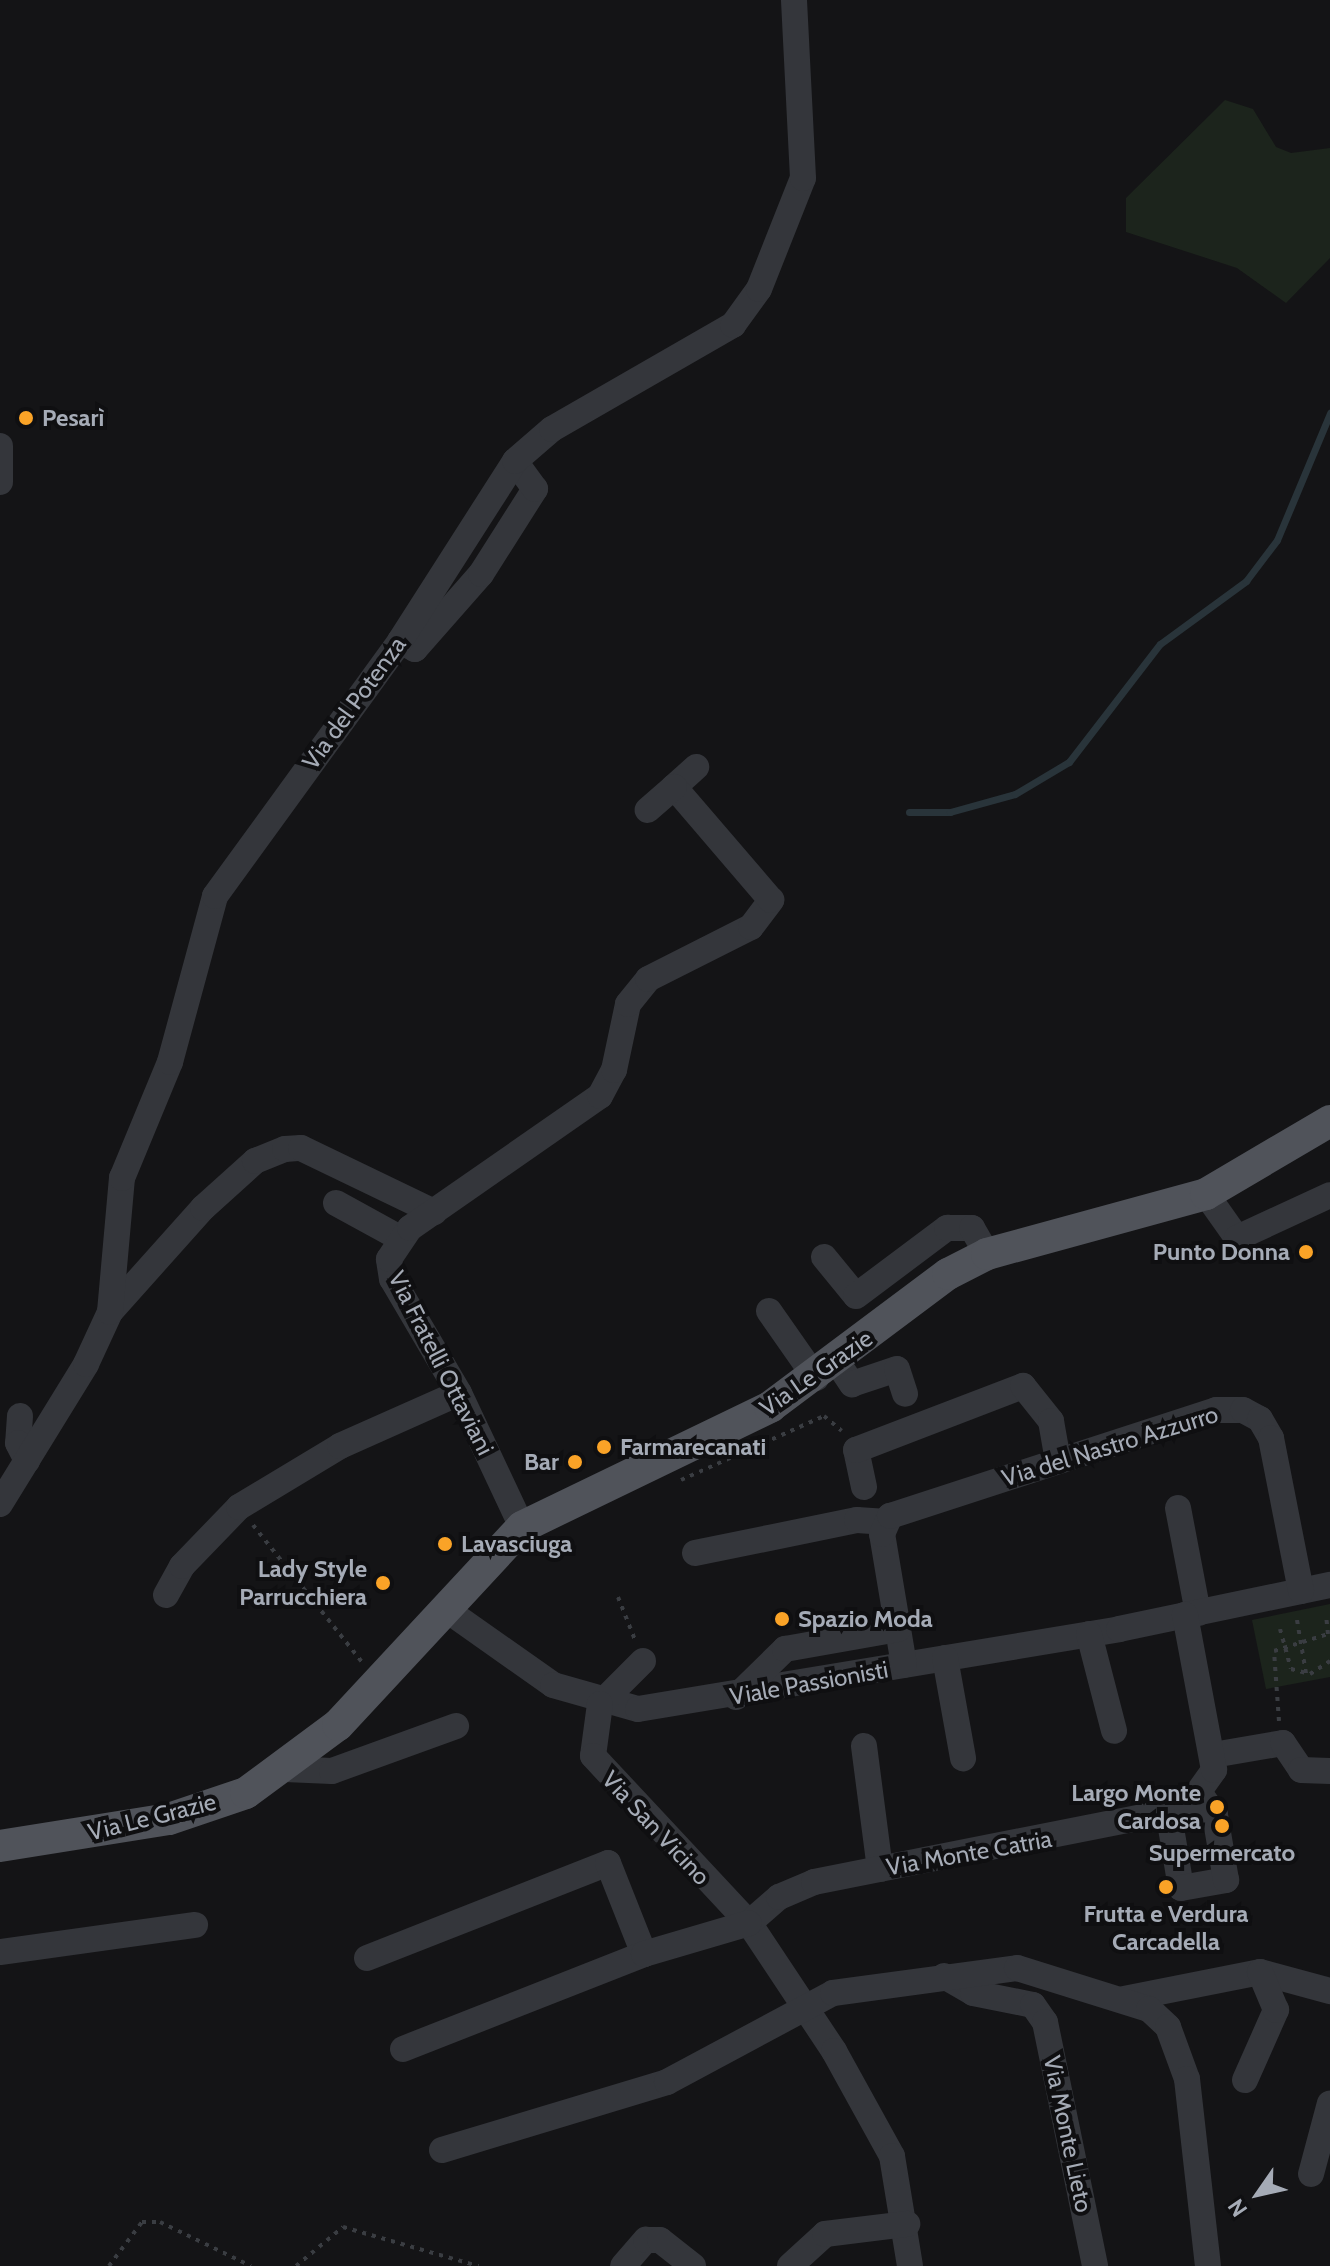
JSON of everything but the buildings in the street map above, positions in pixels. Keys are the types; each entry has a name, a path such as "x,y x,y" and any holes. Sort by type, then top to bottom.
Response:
{"main road":[{"name":"Via Le Grazie","path":"2,1847 169,1819 246,1793 285,1769 378,1682 522,1527 621,1477 659,1467 827,1370 948,1274 987,1254 1206,1194 1330,1121"},
{"path":"1274,1156 1330,1149"}],"street":[{"name":"Via del Potenza","path":"0,1504 110,1312 122,1178 170,1062 215,896 400,641 515,461 552,429 733,325 747,309 803,178 794,0"},
{"path":"0,446 0,482"},
{"path":"648,810 696,767"},
{"name":"Via Fratelli Ottaviani","path":"522,1527 459,1393 392,1279 389,1259 400,1238 600,1096 635,993 661,971 751,927 771,900 674,787"},
{"path":"110,1312 203,1208 276,1152 301,1148 434,1212"},
{"path":"1206,1194 1237,1238 1330,1195"},
{"path":"336,1203 400,1238"},
{"path":"824,1257 856,1296 947,1228 972,1228 987,1254"},
{"path":"769,1311 827,1370 852,1384 897,1369 905,1394"},
{"path":"864,1487 856,1450 1023,1386 1051,1421 1058,1460"},
{"path":"166,1595 182,1566 239,1507 340,1446 459,1393"},
{"name":"Via del Nastro Azzurro","path":"695,1553 857,1520 883,1522 1058,1460 1216,1410 1260,1419 1271,1438 1301,1591"},
{"path":"20,1416 18,1443 27,1461"},
{"path":"1169,1816 1181,1888 1226,1880 1215,1815 1201,1795 1213,1755 1178,1508"},
{"path":"883,1522 904,1665"},
{"name":"Viale Passionisti","path":"444,1608 553,1685 600,1704 638,1709 736,1697 1089,1634 1330,1585"},
{"path":"736,1697 785,1649 898,1629"},
{"path":"1089,1634 1114,1731"},
{"path":"945,1658 963,1758"},
{"path":"600,1704 643,1661"},
{"name":"Via San Vicino","path":"600,1704 591,1735 601,1773 749,1923 870,2108 892,2156 907,2224 910,2266"},
{"path":"285,1769 332,1771 456,1726"},
{"path":"1213,1755 1283,1743 1301,1770 1330,1771"},
{"path":"864,1746 880,1869"},
{"name":"Via Monte Catria","path":"749,1923 779,1897 814,1882 1169,1816 1201,1795"},
{"path":"367,1958 608,1863 644,1954"},
{"path":"403,2049 644,1954 749,1923"},
{"path":"0,1952 195,1925"},
{"path":"442,2150 667,2082 803,2004 944,1976 1017,1968 1149,2009 1176,2042 1187,2079 1208,2266"},
{"path":"1123,1999 1260,1972 1330,1991"},
{"path":"1245,2080 1276,2010 1260,1972"},
{"name":"Via Monte Lieto","path":"944,1976 973,1993 1033,2005 1045,2022 1095,2266"},
{"path":"1311,2174 1330,2103"},
{"path":"790,2266 825,2234 907,2224"},
{"path":"623,2266 646,2240 660,2240 693,2266"}],"path":[{"path":"659,1467 667,1478 689,1481 824,1416 841,1425 843,1438"},
{"path":"239,1507 378,1682"},
{"path":"618,1597 643,1661"},
{"path":"1326,1616 1330,1643"},
{"path":"1297,1620 1306,1673"},
{"path":"1280,1629 1281,1645 1291,1669 1306,1673 1330,1661"},
{"path":"1281,1645 1328,1634"},
{"path":"1281,1645 1272,1667 1283,1743"},
{"path":"109,2266 142,2222 160,2222 251,2266"},
{"path":"296,2266 343,2227 478,2266"}],"shaded area":[{"path":"1225,100 1253,109 1276,147 1291,153 1330,148 1330,258 1286,303 1237,268 1126,232 1126,198"},
{"path":"1330,1604 1330,1677 1266,1689 1252,1620"}],"waterway":[{"path":"909,812 950,812 1015,794 1069,762 1160,644 1246,581 1277,540 1330,413"}],"place":[{"name":"Pesarì","path":"26,418"},
{"name":"Punto Donna","path":"1306,1252"},
{"name":"Farmarecanati","path":"604,1447"},
{"name":"Bar","path":"575,1462"},
{"name":"Lavasciuga","path":"445,1544"},
{"name":"Lady Style Parrucchiera","path":"383,1583"},
{"name":"Spazio Moda","path":"782,1619"},
{"name":"Largo Monte Cardosa","path":"1217,1807"},
{"name":"Supermercato","path":"1222,1826"},
{"name":"Frutta e Verdura Carcadella","path":"1166,1887"}]}
